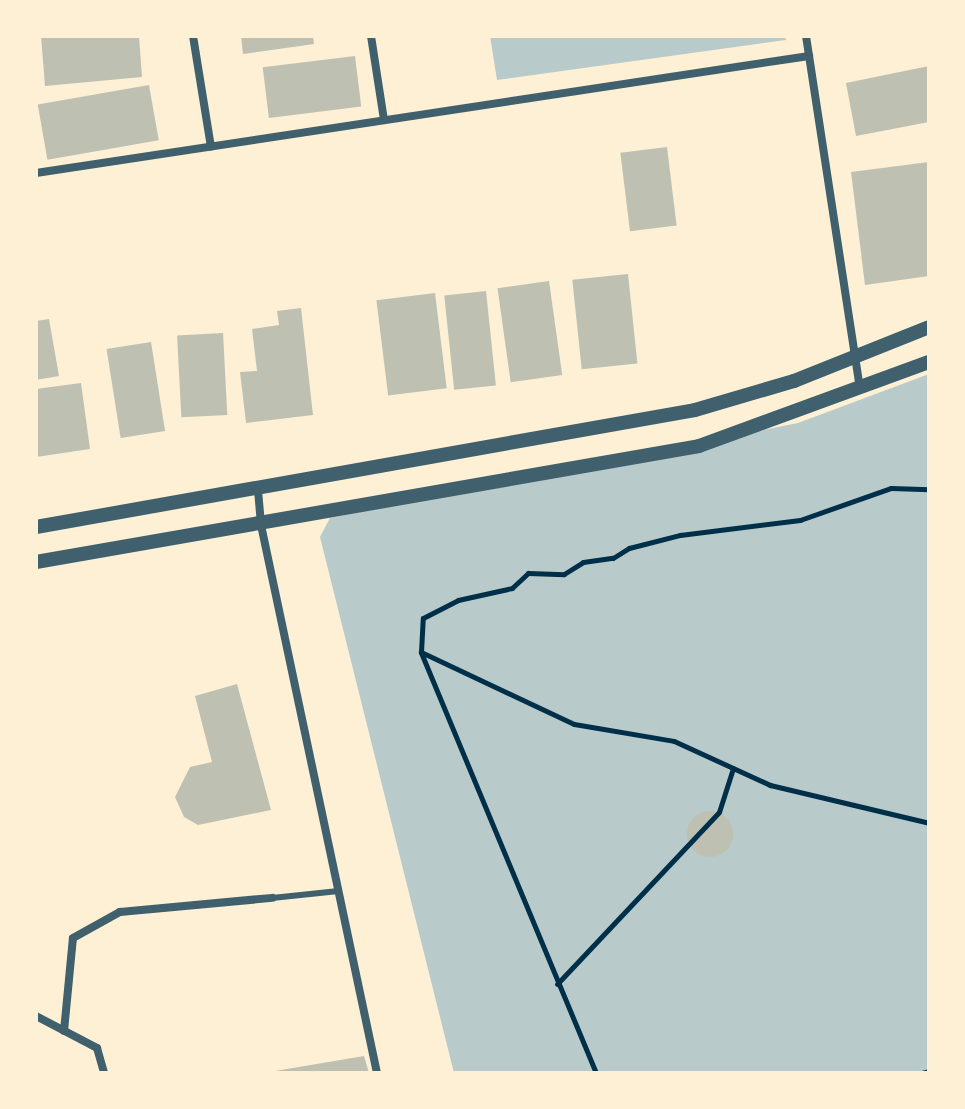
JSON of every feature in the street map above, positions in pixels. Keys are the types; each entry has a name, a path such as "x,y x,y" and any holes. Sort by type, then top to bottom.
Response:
{"street":[{"path":"193,36 211,147"},
{"path":"371,36 384,120"},
{"path":"806,36 852,357 860,389"},
{"path":"36,173 809,56"},
{"path":"36,527 695,410 794,381 929,327"},
{"path":"36,562 699,446 929,362"},
{"path":"258,490 261,525 377,1073"},
{"path":"64,1031 73,938 120,912 272,898"},
{"path":"36,1016 97,1048 104,1073"}],"lane":[{"path":"272,898 339,891"}],"path":[{"path":"596,1073 556,985 421,652 423,618 458,600 512,588 528,573 564,574 583,562 613,558 629,548 680,535 800,520 891,488 929,489"},
{"path":"421,652 574,724 674,741 770,785 929,823"},
{"path":"556,985 719,812 733,768"},
{"path":"922,1073 929,1071"}],"shaded area":[{"path":"490,36 785,36 786,40 497,80"},
{"path":"929,374 929,1073 454,1073 320,537 330,518 798,423"}],"building":[{"path":"41,36 139,36 142,77 45,86"},
{"path":"241,36 313,36 314,44 243,54"},
{"path":"355,56 361,107 269,118 263,67"},
{"path":"929,66 929,122 856,136 846,83"},
{"path":"149,85 159,140 47,160 38,105"},
{"path":"667,147 677,225 630,231 620,153"},
{"path":"929,162 929,276 865,285 851,172"},
{"path":"628,274 637,364 582,369 572,280"},
{"path":"549,281 562,375 511,382 498,288"},
{"path":"486,291 496,385 454,390 444,295"},
{"path":"435,293 447,388 388,395 376,300"},
{"path":"301,308 313,415 246,423 240,372 257,371 252,329 279,325 277,311"},
{"path":"49,319 59,376 36,380 36,321"},
{"path":"223,333 227,415 181,417 177,335"},
{"path":"151,342 165,431 121,438 107,349"},
{"path":"81,383 90,449 36,457 36,389"},
{"path":"237,684 271,810 198,825 184,817 175,797 190,767 212,762 195,696"},
{"path":"710,811 726,818 733,834 726,850 710,857 694,850 687,834 694,818"},
{"path":"364,1056 369,1073 275,1073 275,1071"}]}
